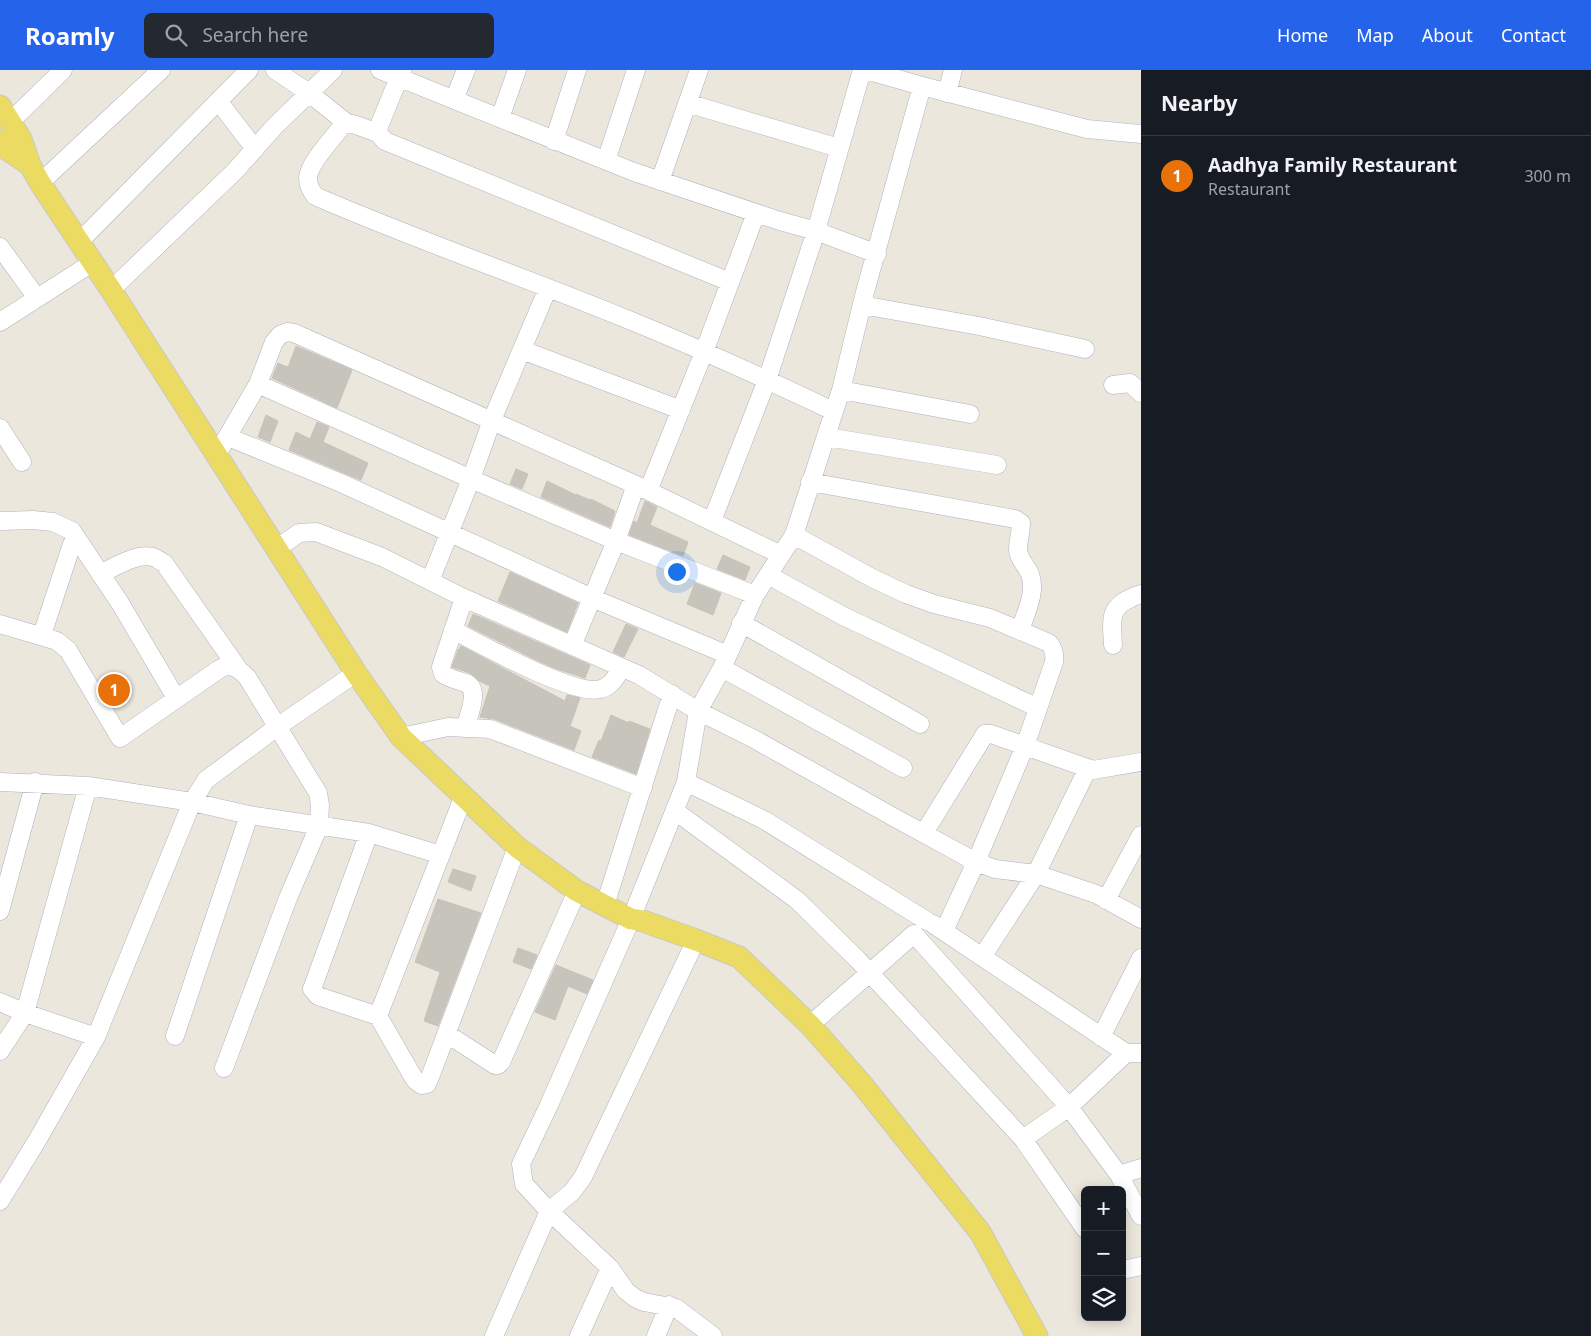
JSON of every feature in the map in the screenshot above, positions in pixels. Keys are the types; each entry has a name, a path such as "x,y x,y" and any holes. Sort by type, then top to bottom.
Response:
{"main road":[{"path":"5,114 21,139 35,174 78,243 111,290 356,673 401,737 463,798 518,847 577,891 631,918 644,921 739,957 810,1025 861,1083 980,1232 1037,1336"},
{"path":"0,141 5,148 35,174"}],"street":[{"path":"5,114 63,70"},
{"path":"35,174 161,70"},
{"path":"78,243 249,70"},
{"path":"275,70 309,93 348,124"},
{"path":"111,290 235,171 254,149 333,70"},
{"path":"380,70 400,74 454,100 554,141 660,181 816,231 877,254"},
{"path":"454,100 466,70"},
{"path":"500,118 517,70"},
{"path":"554,141 577,70"},
{"path":"606,161 636,70"},
{"path":"660,181 699,70"},
{"path":"712,522 767,380 816,231 862,70"},
{"path":"866,70 1087,129 1141,134"},
{"path":"947,93 953,70"},
{"path":"378,133 379,126 400,74"},
{"path":"714,1336 676,1308 669,1305 644,1302 635,1298 626,1290 610,1268 549,1211 524,1184 521,1172 522,1159 549,1105 631,918 675,811 686,782 698,711 725,661 741,622 755,595 794,535 841,390 862,305 922,86"},
{"path":"218,102 254,149"},
{"path":"687,104 839,148"},
{"path":"730,282 385,141 378,133 353,124 343,125 316,160 308,176 309,188 316,196 629,320 833,411"},
{"path":"572,646 616,541 681,410 756,213"},
{"path":"0,247 38,298"},
{"path":"0,322 92,263"},
{"path":"430,580 471,479 492,420 548,288"},
{"path":"862,305 979,326 1085,349"},
{"path":"216,456 258,384 274,342 280,335 287,332 294,333 642,488 781,555"},
{"path":"522,350 681,410"},
{"path":"1113,384 1130,383 1141,393"},
{"path":"258,384 616,541 755,595"},
{"path":"841,390 970,414"},
{"path":"0,428 22,462"},
{"path":"827,437 997,465"},
{"path":"228,438 341,484 592,598 725,661 903,768"},
{"path":"810,482 1015,519 1021,523 1018,548 1020,560 1029,572 1032,581 1032,591 1020,631"},
{"path":"1,523 33,520 52,522 72,531 120,603 176,698"},
{"path":"276,549 299,533 316,532 382,557 464,598 639,675 698,711 762,743 976,862 995,868 1036,874 1096,894 1141,920"},
{"path":"794,535 872,578 906,594 990,618 1049,643 1055,654 1054,662 1024,746 976,862 944,931"},
{"path":"42,635 72,544"},
{"path":"100,574 132,559 143,557 154,557 164,564 237,667 247,676 318,793 320,805 319,826 288,898 224,1068"},
{"path":"768,575 843,616 1038,708"},
{"path":"1113,645 1112,619 1116,607 1128,598 1141,594"},
{"path":"464,598 442,667 443,674 469,684 473,689 474,696 465,728"},
{"path":"741,622 920,724"},
{"path":"0,624 42,635 57,641 68,650 120,738 224,666 237,667"},
{"path":"453,630 530,669 580,688 599,690 609,686 622,668"},
{"path":"0,1201 38,1140 96,1037 192,802 206,780 277,726 356,673"},
{"path":"605,905 672,694"},
{"path":"401,737 448,727 490,729 643,788"},
{"path":"924,833 985,734 991,734 1098,770 1141,762"},
{"path":"982,957 1036,874 1088,768"},
{"path":"0,782 35,782 88,786 192,802 249,815 369,833 441,855"},
{"path":"0,911 35,782"},
{"path":"686,782 764,820 944,931 1101,1037 1133,1053 1069,1106 1023,1140"},
{"path":"0,1051 26,1013 88,786"},
{"path":"378,1016 463,798"},
{"path":"675,811 797,900 870,973 1023,1140 1081,1223"},
{"path":"175,1036 249,815"},
{"path":"369,833 312,989 318,996 378,1016 412,1075 422,1085 427,1084 430,1077 518,847"},
{"path":"1106,900 1141,835"},
{"path":"447,1034 495,1065 501,1062 577,891"},
{"path":"810,1025 927,921"},
{"path":"914,934 1069,1106 1119,1175 1141,1216"},
{"path":"494,1336 549,1211 572,1192 583,1177 696,940"},
{"path":"1101,1037 1141,958"},
{"path":"0,1002 96,1037"},
{"path":"1119,1175 1141,1168"},
{"path":"1126,1269 1141,1266"},
{"path":"579,1336 610,1268"},
{"path":"656,1336 669,1305"}],"building":[{"path":"296,346 352,370 337,408 272,378 278,363 287,367 289,365"},
{"path":"266,415 278,421 270,442 258,437"},
{"path":"317,422 329,427 323,442 368,463 361,480 289,450 296,432 310,439"},
{"path":"516,469 528,474 522,489 510,484"},
{"path":"547,481 615,511 610,527 541,497"},
{"path":"645,501 657,507 650,525 688,542 683,556 629,535 634,521 637,523"},
{"path":"723,555 750,567 745,580 717,569"},
{"path":"510,572 578,603 567,632 498,601"},
{"path":"695,583 721,593 713,615 687,604"},
{"path":"473,614 590,665 585,678 554,668 468,626"},
{"path":"626,624 638,629 624,657 613,652"},
{"path":"461,646 565,701 567,695 580,698 570,726 581,731 574,750 494,719 480,717 490,686 479,681 470,673 452,667"},
{"path":"611,715 650,729 636,774 592,757 599,740 601,741"},
{"path":"453,869 476,876 471,891 448,882"},
{"path":"438,899 481,913 438,1026 424,1021 440,972 415,962"},
{"path":"518,948 537,955 531,969 513,962"},
{"path":"556,965 593,980 587,994 568,986 555,1020 535,1012"}],"place":[{"name":"Aadhya Family Restaurant","path":"114,690"}]}
